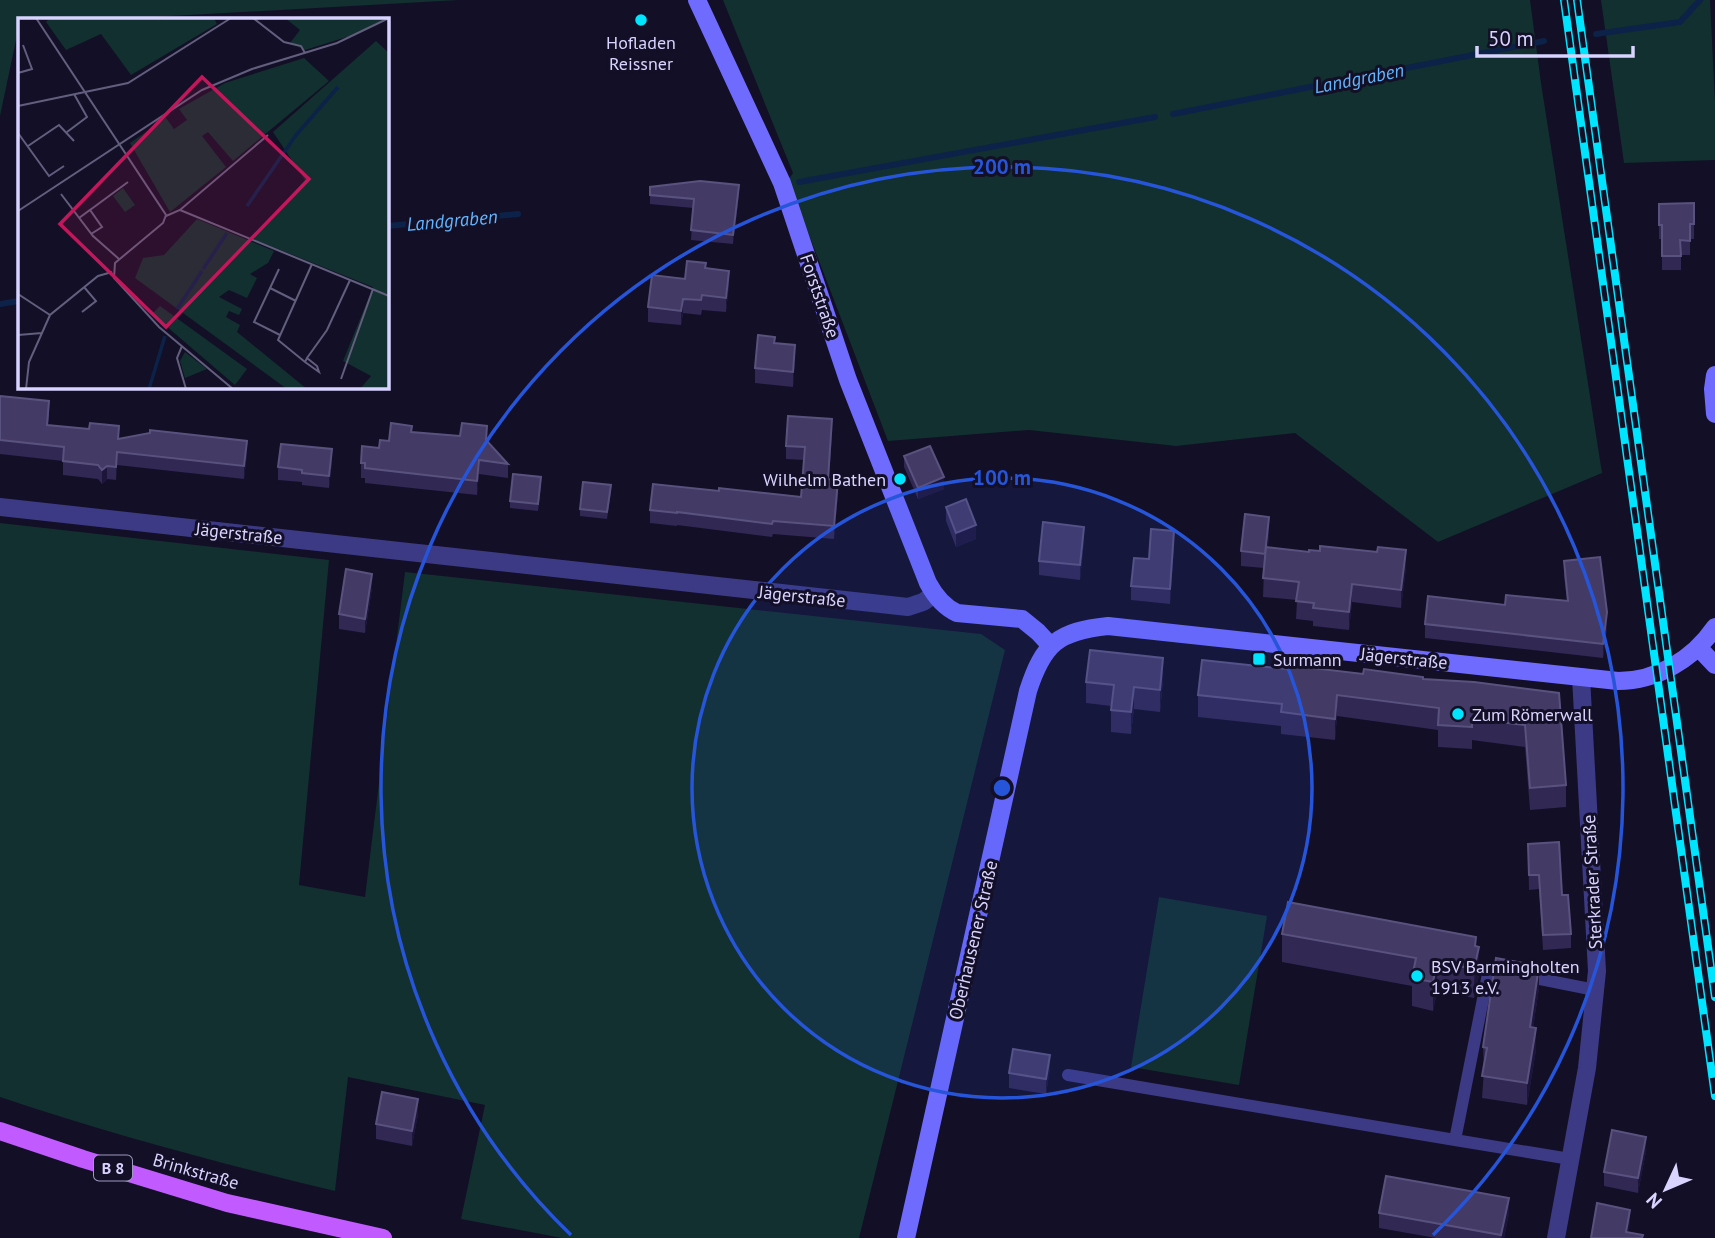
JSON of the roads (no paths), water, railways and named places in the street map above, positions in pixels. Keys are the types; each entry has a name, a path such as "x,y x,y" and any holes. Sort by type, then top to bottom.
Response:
{"main road":[{"name":"Forststraße","path":"697,0 782,183 848,380 928,583 935,594"},
{"path":"1715,375 1715,414"},
{"path":"935,594 949,609 957,613 1022,619 1050,645"},
{"name":"Jägerstraße","path":"1050,645 1079,630 1108,626 1581,677"},
{"path":"1581,677 1633,681 1670,668 1698,647 1715,627"},
{"name":"Oberhausener Straße","path":"906,1238 1028,691 1035,670 1050,645"},
{"path":"1698,647 1715,665"},
{"name":"Brinkstraße","path":"0,1131 227,1203 383,1238"}],"street":[{"name":"Jägerstraße","path":"0,507 908,607 935,594"},
{"name":"Sterkrader Straße","path":"1556,1238 1587,1068 1597,971 1581,677"}],"lane":[{"path":"1455,1140 1489,970 1595,990"},
{"path":"1068,1075 1570,1160"}],"waterway":[{"name":"Landgraben","path":"1596,34 1680,22 1700,0"},
{"name":"Landgraben","path":"1173,114 1544,41"},
{"name":"Landgraben","path":"799,182 1155,117"},
{"name":"Landgraben","path":"388,226 518,214"},
{"name":"Landgraben","path":"0,304 18,301"}],"railway":[{"path":"1564,0 1715,1096"},
{"path":"1577,0 1715,997"}],"place":[{"name":"Hofladen Reissner","path":"641,20"},
{"name":"Wilhelm Bathen","path":"900,479"},
{"name":"Surmann","path":"1259,659"},
{"name":"Zum Römerwall","path":"1458,714"},
{"name":"BSV Barmingholten 1913 e.V.","path":"1417,976"}]}
